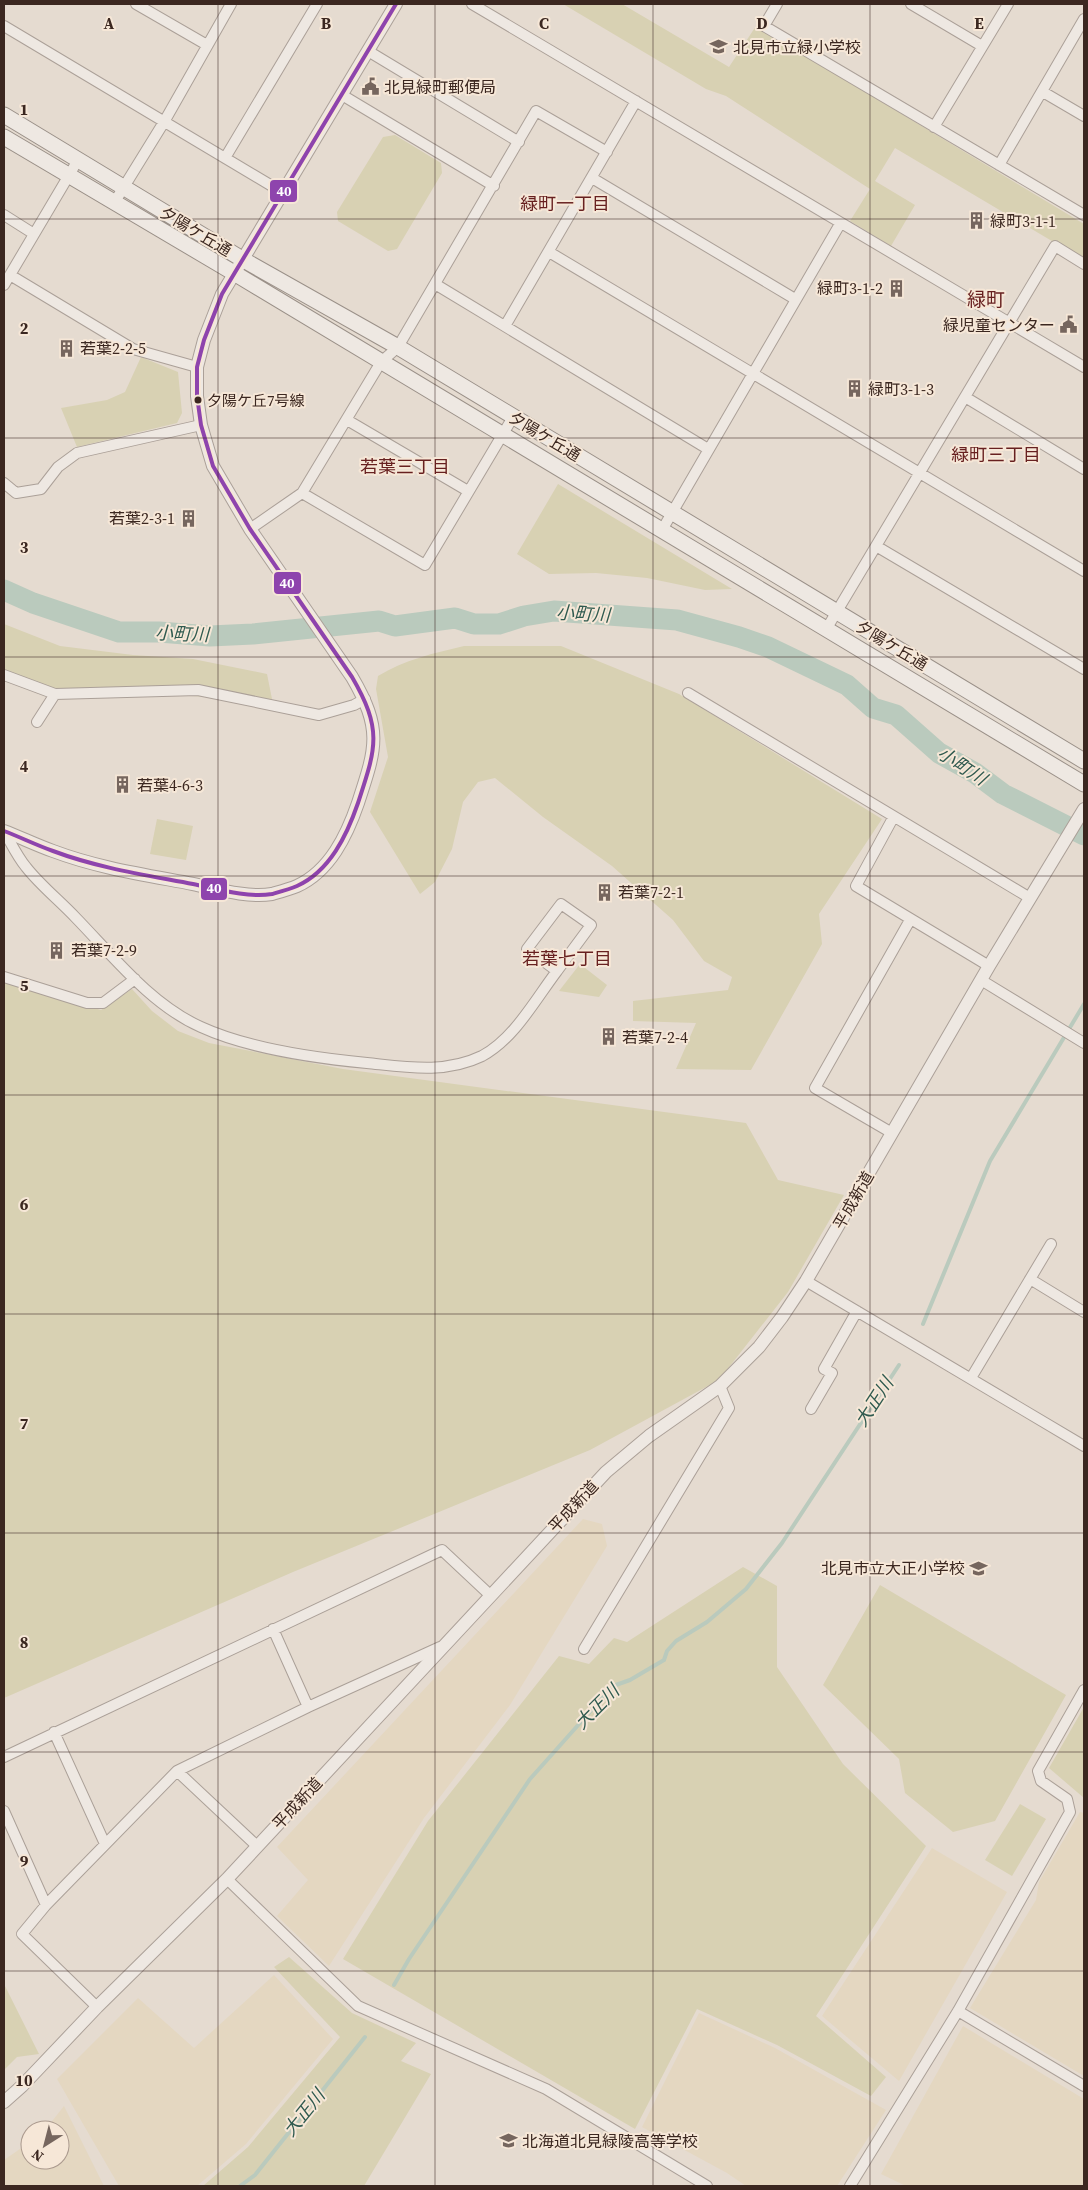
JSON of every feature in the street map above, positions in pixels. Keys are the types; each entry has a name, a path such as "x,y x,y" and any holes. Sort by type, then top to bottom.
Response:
{"main road":[{"name":"夕陽ケ丘通","path":"4,115 242,259 398,348 1084,761"},
{"name":"夕陽ケ丘通","path":"4,137 827,628 1084,784"}],"street":[{"path":"136,4 207,45"},
{"path":"114,204 232,4"},
{"path":"225,158 317,4"},
{"path":"4,831 53,851 105,867 234,892 270,894 297,886 317,873 333,856 350,825 373,757 375,738 365,699 250,529 213,466 201,425 197,396 197,367 218,302 396,4"},
{"path":"472,4 1084,367"},
{"path":"777,4 764,26 1084,216"},
{"path":"911,4 982,46"},
{"path":"934,127 1008,4"},
{"path":"999,165 1084,19"},
{"path":"4,26 282,192"},
{"path":"368,51 519,142"},
{"path":"1043,92 1084,116"},
{"path":"342,95 494,186"},
{"path":"505,326 636,101"},
{"path":"250,529 302,493 348,420 381,362 398,348 536,111 607,152"},
{"path":"4,285 78,160"},
{"path":"592,178 796,300"},
{"path":"4,215 34,234"},
{"path":"662,530 840,224"},
{"path":"827,628 1055,246 1084,264"},
{"path":"549,252 1084,570"},
{"path":"10,275 134,349 197,367"},
{"path":"435,284 708,449"},
{"path":"965,397 1084,468"},
{"path":"302,493 425,565 513,417"},
{"path":"348,420 468,491"},
{"path":"4,483 16,493 40,489 58,468 77,453 201,425"},
{"path":"876,546 1084,669"},
{"path":"4,675 55,694 198,690 318,715 354,705 365,699"},
{"path":"688,693 893,818 1030,898"},
{"path":"37,722 55,694"},
{"name":"平成新道","path":"4,2102 22,2086 97,2007 257,1846 440,1647 606,1472 649,1436 720,1386 759,1347 806,1281 989,966 1084,809"},
{"path":"893,818 856,886 989,966"},
{"path":"4,831 26,866 135,979 174,1012 200,1027 225,1037 340,1060 433,1069 467,1062 498,1046 556,971 591,925 561,904 527,949 556,971"},
{"path":"892,1133 816,1088 910,920"},
{"path":"4,977 87,1003 103,1003 135,979"},
{"path":"981,980 1080,1040"},
{"path":"971,1378 1051,1244"},
{"path":"1030,1279 1084,1312"},
{"path":"806,1281 1084,1446"},
{"path":"811,1409 832,1373 824,1369 858,1311"},
{"path":"584,1649 729,1408 720,1386"},
{"path":"4,1757 442,1550 490,1595"},
{"path":"273,1630 308,1707"},
{"path":"97,2007 22,1934 46,1905 177,1771 308,1707 440,1647"},
{"path":"850,2186 958,2011 1070,1812 1067,1799 1041,1781 1038,1771 1084,1690"},
{"path":"54,1732 105,1844"},
{"path":"177,1771 257,1846"},
{"path":"4,1811 46,1905"},
{"path":"226,1878 358,2006 546,2089 707,2186"},
{"path":"958,2011 1084,2086"}],"shaded area":[{"path":"563,4 622,4 729,67 756,26 1084,224 1084,260 895,148 875,181 915,205 891,246 850,221 870,189 726,96 706,89"},
{"path":"395,135 441,163 442,173 397,249 388,251 338,221 337,212 383,137"},
{"path":"141,357 178,372 182,413 177,423 77,447 61,408 107,400 125,392"},
{"path":"558,484 732,589 705,590 647,578 596,573 549,574 517,554"},
{"path":"4,624 60,646 133,655 193,659 267,674 272,699 53,691 4,673"},
{"path":"464,646 561,646 679,694 882,819 819,914 822,944 751,1070 676,1069 696,1023 633,1021 633,1001 728,990 732,977 704,961 673,920 612,866 543,817 495,778 478,782 463,802 452,849 435,882 420,894 370,812 388,757 376,689 378,676 409,661"},
{"path":"157,819 193,826 186,860 150,854"},
{"path":"580,964 607,985 599,997 559,991"},
{"path":"4,981 101,1010 132,989 152,1011 178,1031 209,1043 343,1069 746,1123 778,1180 844,1195 788,1292 719,1380 590,1450 293,1572 4,1698"},
{"path":"583,1519 602,1524 607,1546 510,1705 424,1818 329,1966 277,1916 308,1880 277,1847"},
{"path":"743,1567 777,1586 777,1667 843,1764 926,1846 816,2016 886,2077 871,2096 777,2045 697,2009 635,2129 343,1959 428,1821 559,1656 589,1664 614,1638 627,1642"},
{"path":"880,1585 1066,1695 995,1821 953,1832 905,1793 899,1759 823,1685"},
{"path":"1084,1707 1084,1798 1049,1768"},
{"path":"1020,1804 1046,1819 1012,1876 985,1860"},
{"path":"1080,1812 1084,1813 1084,2076 970,2008 1036,1900 1039,1882"},
{"path":"932,1848 1007,1892 899,2081 822,2016"},
{"path":"289,1957 352,2013 416,2043 401,2061 431,2074 364,2186 203,2186 248,2147 340,2037 274,1967"},
{"path":"274,1975 333,2039 246,2144 197,2186 119,2186 57,2079 138,1998 194,2048"},
{"path":"4,1984 39,2054 17,2057 4,2070"},
{"path":"699,2013 775,2048 886,2110 837,2186 746,2186 727,2173 642,2127"},
{"path":"963,2026 1084,2099 1084,2186 906,2186 881,2174"},
{"path":"64,2106 104,2186 4,2186 4,2160 20,2149 20,2170 70,2170 70,2120 53,2120"}],"waterway":[{"name":"小町川","path":"4,590 33,603 119,632 159,632 210,636 253,634 379,621 395,626 455,618 474,624 499,624 524,616 554,611 677,620 768,647 847,685 873,708 896,715 939,753 975,773 1003,794 1084,835"},
{"name":"大正川","path":"923,1324 990,1161 1084,1004"},
{"name":"大正川","path":"394,1985 409,1959 530,1779 613,1686 630,1680 664,1660 667,1651 676,1641 707,1622 746,1589 782,1543 899,1365"},
{"name":"大正川","path":"240,2186 255,2175 365,2037"}],"transit line":[{"name":"40","path":"4,831 53,851 105,867 252,895 272,894 297,886 309,879 328,862 343,839 358,803 369,768 373,739 369,711 352,677 250,529 213,466 201,425 197,396 197,367 204,340 222,294 396,4"}],"place":[{"name":"北見市立緑小学校","path":"719,47"},
{"name":"北見緑町郵便局","path":"370,87"},
{"name":"緑町3-1-1","path":"976,221"},
{"name":"緑町3-1-2","path":"897,288"},
{"name":"緑児童センター","path":"1069,325"},
{"name":"若葉2-2-5","path":"66,348"},
{"name":"緑町3-1-3","path":"854,389"},
{"name":"夕陽ケ丘7号線","path":"198,400"},
{"name":"若葉2-3-1","path":"189,518"},
{"name":"若葉4-6-3","path":"123,785"},
{"name":"若葉7-2-1","path":"604,892"},
{"name":"若葉7-2-9","path":"57,950"},
{"name":"若葉7-2-4","path":"608,1037"},
{"name":"北見市立大正小学校","path":"979,1568"},
{"name":"北海道北見緑陵高等学校","path":"508,2141"}],"district":[{"name":"緑町一丁目","path":"565,204"},
{"name":"緑町","path":"986,299"},
{"name":"緑町三丁目","path":"996,455"},
{"name":"若葉三丁目","path":"405,467"},
{"name":"若葉七丁目","path":"567,959"}]}
